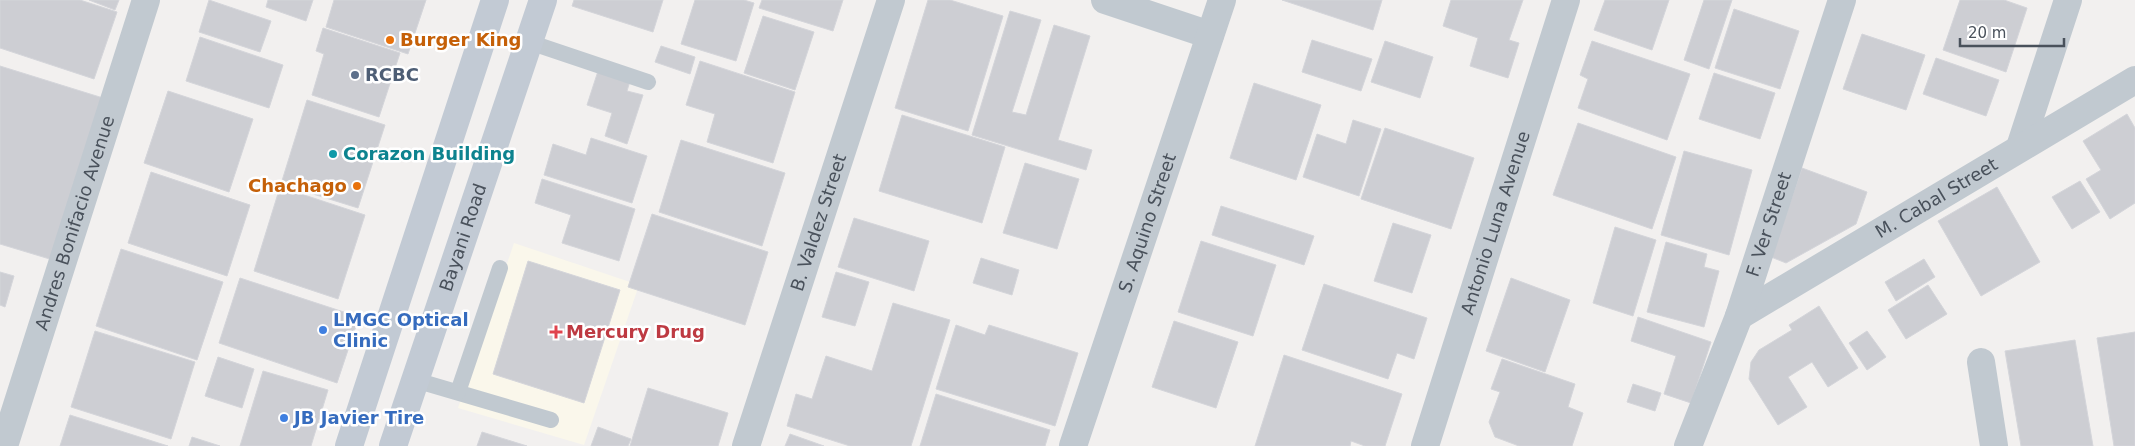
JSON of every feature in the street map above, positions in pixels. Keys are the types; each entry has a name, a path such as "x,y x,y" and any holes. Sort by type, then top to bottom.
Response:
{"main road":[{"path":"349,446 495,0"},
{"name":"Bayani Road","path":"393,446 543,0"}],"street":[{"name":"Andres Bonifacio Avenue","path":"4,446 146,0"},
{"name":"B. Valdez Street","path":"746,446 891,0"},
{"path":"1105,0 1210,36"},
{"name":"S. Aquino Street","path":"1073,446 1222,0"},
{"name":"Antonio Luna Avenue","path":"1425,446 1566,0"},
{"name":"F. Ver Street","path":"1688,446 1740,316 1842,0"},
{"path":"2020,147 2068,0"},
{"name":"M. Cabal Street","path":"1740,316 2135,80"},
{"path":"1981,362 1994,446"}],"lane":[{"path":"529,42 648,82"},
{"path":"458,392 500,268"},
{"path":"415,380 551,420"}],"shaded area":[{"path":"514,243 639,285 584,445 458,408"}],"building":[{"path":"0,0 80,0 117,12 94,79 0,48"},
{"path":"89,0 119,0 115,10"},
{"path":"209,0 271,21 260,52 199,32"},
{"path":"268,0 313,0 306,21 266,7"},
{"name":"Burger King","path":"334,0 426,0 408,54 326,27"},
{"path":"574,0 663,0 653,32 572,6"},
{"path":"695,0 744,0 754,3 736,61 681,44"},
{"path":"762,0 843,0 833,31 759,8"},
{"path":"928,0 950,0 1003,16 968,131 895,108"},
{"path":"1282,0 1382,0 1373,30"},
{"path":"1451,0 1523,0 1509,40 1519,43 1508,78 1470,66 1478,38 1443,26"},
{"path":"1605,0 1669,0 1652,50 1594,30"},
{"path":"1704,0 1732,0 1709,69 1684,60"},
{"path":"1960,0 2004,0 2027,8 2006,72 1943,50"},
{"path":"1734,9 1799,31 1780,89 1715,68"},
{"path":"1010,11 1041,20 1012,112 1026,115 1054,25 1090,36 1058,140 1092,150 1086,170 972,135"},
{"path":"763,16 814,32 795,90 744,73"},
{"name":"RCBC","path":"323,28 400,53 379,117 312,95 324,54 316,51"},
{"path":"1862,34 1925,55 1906,110 1843,89"},
{"path":"200,37 283,65 269,108 186,81"},
{"path":"1312,40 1372,59 1361,91 1302,72"},
{"path":"1385,41 1433,57 1420,98 1371,82"},
{"path":"1592,41 1690,74 1667,140 1578,108 1588,79 1580,75"},
{"path":"661,46 695,57 690,74 655,62"},
{"path":"1936,58 1999,80 1986,116 1923,94"},
{"path":"700,61 795,92 773,163 707,142 715,114 686,105"},
{"path":"0,66 103,98 53,260 0,244"},
{"path":"598,71 630,81 627,91 643,95 627,144 605,136 612,113 587,105"},
{"path":"1714,73 1775,93 1760,139 1699,119"},
{"path":"1254,83 1321,105 1296,180 1230,158"},
{"path":"168,91 253,119 229,192 144,163"},
{"name":"Corazon Building","path":"307,100 385,125 358,208 281,184"},
{"path":"2127,114 2135,128 2135,203 2110,219 2086,179 2101,170 2083,141"},
{"path":"902,115 1005,147 982,223 879,191"},
{"path":"1353,120 1381,129 1359,196 1303,177 1317,134 1346,144"},
{"path":"1578,123 1676,157 1652,229 1553,195"},
{"path":"1385,128 1474,158 1451,229 1361,199"},
{"path":"591,138 647,156 632,203 544,175 553,144 586,155"},
{"path":"681,140 785,173 762,246 659,212"},
{"path":"1684,151 1752,170 1729,255 1661,235"},
{"path":"1025,163 1079,179 1057,249 1003,233"},
{"path":"1802,168 1867,192 1856,224 1786,263 1771,257"},
{"path":"151,172 250,205 227,276 128,243"},
{"path":"542,179 635,209 619,261 562,243 571,215 535,203"},
{"path":"2080,181 2100,212 2072,229 2052,197"},
{"path":"280,187 365,215 338,299 254,271"},
{"path":"1997,187 2040,262 1981,296 1938,221"},
{"path":"1221,206 1314,236 1304,265 1212,235"},
{"path":"652,214 768,252 745,325 628,287"},
{"path":"854,218 929,241 914,291 838,267"},
{"path":"1393,223 1431,235 1412,293 1374,281"},
{"path":"1615,227 1656,240 1633,316 1593,303"},
{"path":"1201,241 1276,265 1253,336 1178,312"},
{"path":"1666,242 1707,254 1704,267 1719,271 1704,327 1647,312"},
{"path":"121,249 223,282 197,360 96,326"},
{"path":"981,258 1019,270 1012,295 973,283"},
{"path":"1924,259 1935,277 1896,301 1885,282"},
{"name":"Mercury Drug","path":"528,261 620,290 584,403 493,374"},
{"path":"0,272 14,276 5,307 0,305"},
{"path":"836,272 869,282 855,326 822,317"},
{"path":"240,278 359,317 337,383 219,343"},
{"path":"1511,278 1570,300 1545,372 1486,351"},
{"path":"1324,284 1427,318 1414,359 1397,353 1388,379 1302,350"},
{"path":"1928,285 1947,314 1906,339 1888,310"},
{"path":"893,303 950,320 911,446 850,446 787,426 796,394 812,399 826,356 872,371"},
{"path":"1819,306 1858,368 1828,387 1812,362 1788,377 1807,407 1778,425 1749,379 1751,362 1759,350 1792,330 1789,325"},
{"path":"1638,317 1711,342 1691,403 1664,394 1676,356 1631,341"},
{"path":"1174,321 1238,342 1216,408 1152,387"},
{"path":"956,325 985,335 989,325 1078,353 1055,426 936,389"},
{"path":"95,331 195,362 171,439 71,407"},
{"path":"1867,331 1886,357 1867,370 1849,343"},
{"path":"2135,332 2135,446 2114,446 2097,338"},
{"path":"2075,340 2093,446 2021,446 2005,351"},
{"path":"1284,355 1402,394 1385,446 1365,446 1351,441 1350,446 1255,446"},
{"path":"218,357 254,369 242,408 205,396"},
{"path":"1502,359 1575,384 1568,407 1583,413 1572,446 1519,446 1495,437 1489,422 1500,392 1491,389"},
{"name":"JB Javier Tire","path":"263,371 328,390 311,446 240,446"},
{"path":"1633,384 1661,393 1655,411 1627,402"},
{"path":"648,388 728,413 718,446 630,446"},
{"path":"936,394 1050,430 1045,446 920,446"},
{"path":"70,415 168,446 60,446"},
{"path":"598,427 631,439 628,446 591,446"},
{"path":"482,432 527,446 477,446"},
{"path":"790,434 824,446 785,446"},
{"path":"192,437 220,446 189,446"}],"place":[{"name":"Burger King","path":"390,40"},
{"name":"RCBC","path":"355,75"},
{"name":"Corazon Building","path":"333,154"},
{"name":"Chachago","path":"357,186"},
{"name":"LMGC Optical Clinic","path":"323,330"},
{"name":"Mercury Drug","path":"556,332"},
{"name":"JB Javier Tire","path":"284,418"}]}
